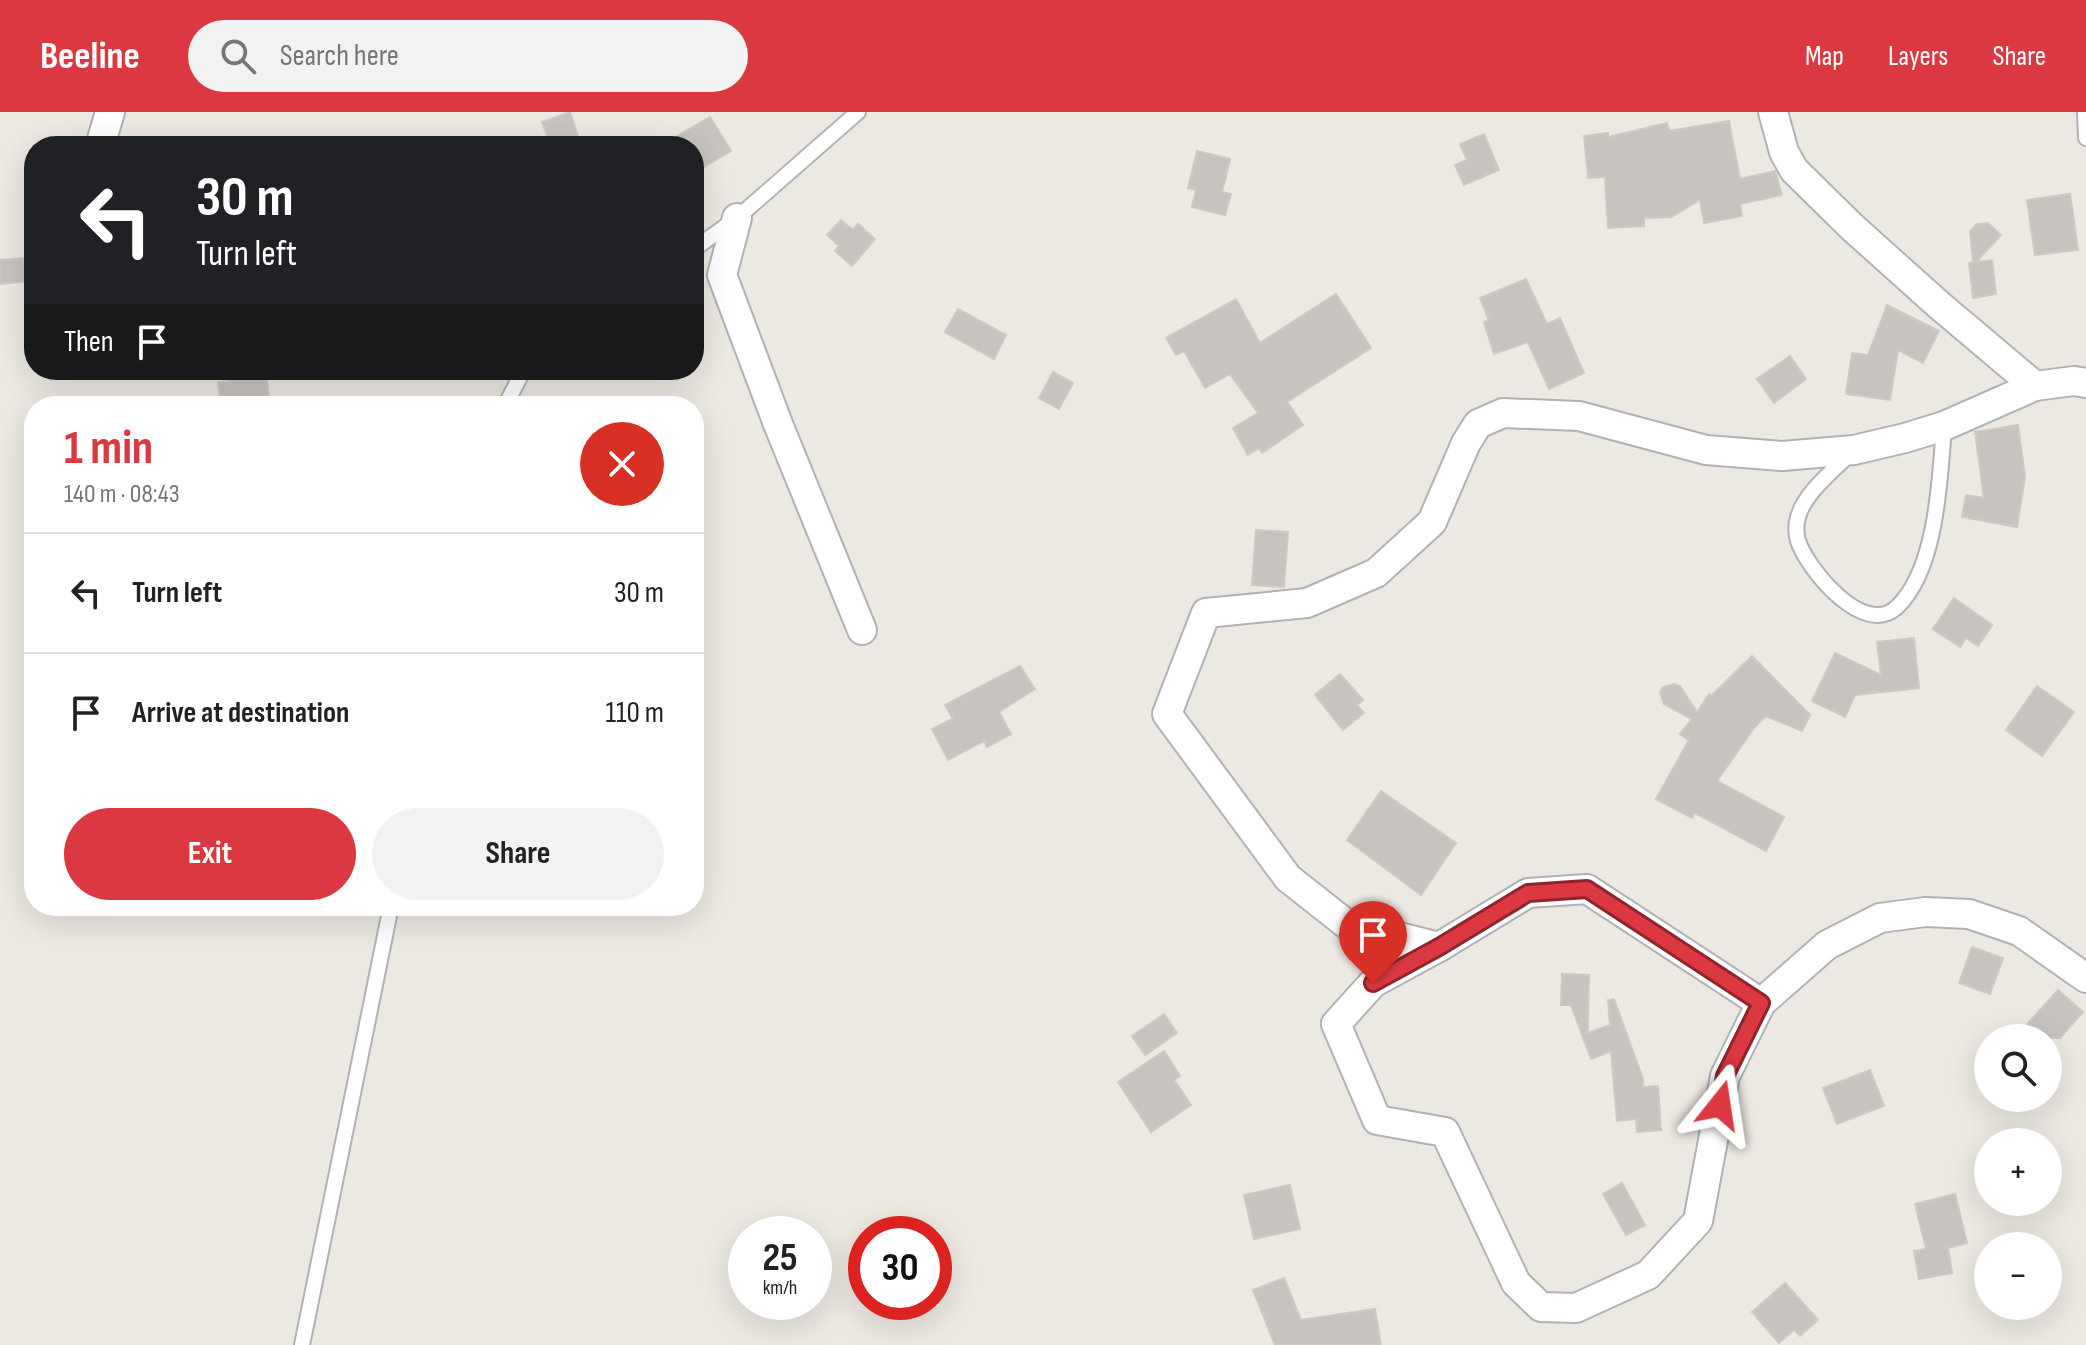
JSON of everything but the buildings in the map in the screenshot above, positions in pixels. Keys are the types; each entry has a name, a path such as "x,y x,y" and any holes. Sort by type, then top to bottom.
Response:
{"street":[{"path":"103,136 110,112"},
{"path":"1773,112 1784,152 1794,170 1906,276 2035,386"},
{"path":"737,218 722,275 778,424 862,630"},
{"path":"1439,947 1345,923 1288,878 1167,714 1206,613 1307,603 1376,573 1432,522 1466,443 1478,424 1503,413 1579,416 1706,450 1782,456 1854,450 1944,426 2035,386 2074,381 2086,383"},
{"path":"1761,1003 1587,889 1528,893 1373,983 1336,1024 1377,1120 1445,1132 1516,1283 1541,1307 1576,1308 1648,1275 1698,1221 1725,1076 1761,1003 1827,945 1880,918 1925,912 1969,914 2019,931 2086,978"}],"lane":[{"path":"704,242 737,218 858,112"},
{"path":"2085,112 2086,138"},
{"path":"1854,450 1816,490 1799,515 1799,543 1816,569 1843,600 1853,609 1878,616 1896,608 1915,582 1932,536 1944,426"},
{"path":"302,1345 389,916"}],"route":[{"path":"1373,983 1528,893 1587,889 1761,1003 1725,1076 1720,1105"}]}
